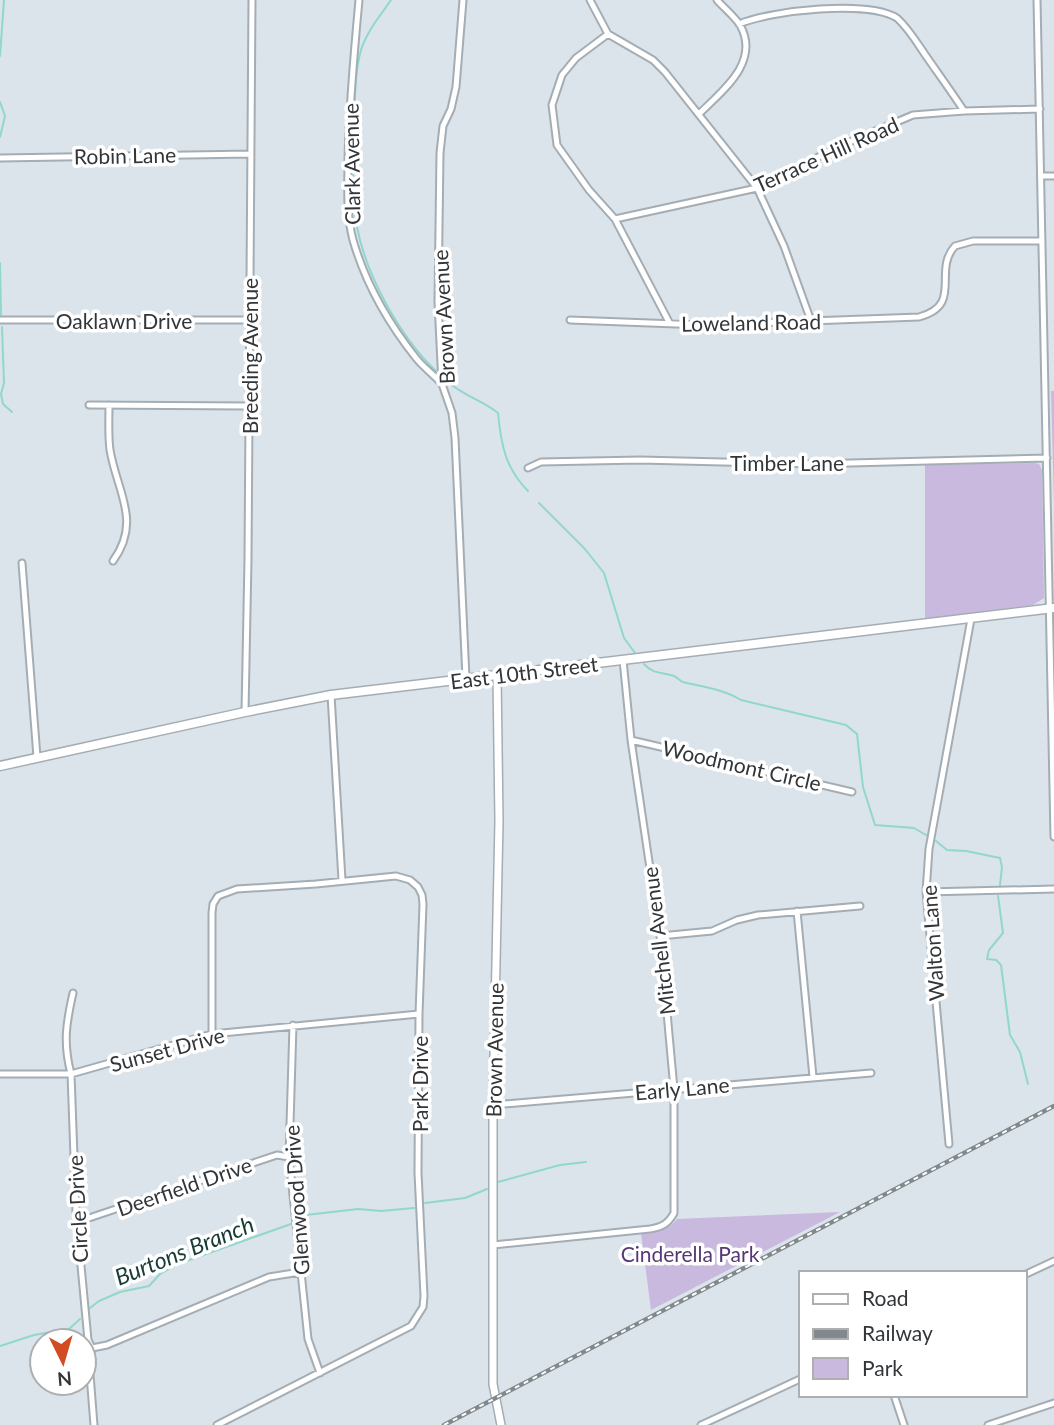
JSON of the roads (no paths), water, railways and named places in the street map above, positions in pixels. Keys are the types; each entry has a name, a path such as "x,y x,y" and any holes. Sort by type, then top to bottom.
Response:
{"main road":[{"name":"East 10th Street","path":"0,766 331,695 1052,608"}],"street":[{"name":"Breeding Avenue","path":"244,712 252,0"},
{"name":"Clark Avenue","path":"359,0 351,83 349,141 349,215 354,241 380,304 418,360 442,384"},
{"name":"Brown Avenue","path":"463,0 456,87 451,109 443,126 440,153 438,302 442,384 452,413 455,439 466,678"},
{"path":"590,0 608,33 653,60 757,188 774,221 811,321"},
{"path":"699,114 733,80 743,64 745,44 739,24 717,0"},
{"path":"1037,0 1052,608 1054,837"},
{"path":"739,24 760,16 804,8 861,3 883,9 905,26 964,111"},
{"name":"Loweland Road","path":"608,33 576,58 562,75 552,105 557,145 567,162 615,219 669,322 703,325 927,315 943,304 948,258 955,246 973,241 1042,241"},
{"name":"Terrace Hill Road","path":"615,219 757,188 890,124 914,116 964,111 1040,109"},
{"name":"Robin Lane","path":"0,158 251,155"},
{"path":"1042,176 1054,176"},
{"name":"Oaklawn Drive","path":"0,320 248,320"},
{"path":"570,320 669,322"},
{"path":"89,405 249,406"},
{"path":"109,405 110,448 126,513 126,539 113,561"},
{"name":"Timber Lane","path":"528,468 541,463 627,461 811,464 1047,458"},
{"path":"22,563 37,757"},
{"name":"Walton Lane","path":"949,1144 926,892 929,849 971,619"},
{"name":"Mitchell Avenue","path":"493,1245 650,1229 661,1227 670,1221 674,1213 674,1089 660,936 631,740 623,660"},
{"name":"Brown Avenue","path":"497,675 499,821 493,1105 493,1384 501,1425"},
{"path":"212,1034 212,913 218,896 237,889 342,880 331,695"},
{"name":"Woodmont Circle","path":"631,740 852,792"},
{"name":"Park Drive","path":"217,1425 411,1326 423,1307 418,1173 422,895 410,880 396,876 342,880"},
{"path":"926,892 1054,889"},
{"path":"660,936 712,931 737,919 758,915 860,906"},
{"path":"797,911 813,1077"},
{"name":"Circle Drive","path":"73,993 65,1039 71,1074 76,1212 80,1221 78,1234 87,1327"},
{"name":"Sunset Drive","path":"0,1074 71,1074 212,1034 419,1014"},
{"name":"Glenwood Drive","path":"293,1025 289,1157 308,1339 320,1373"},
{"name":"Early Lane","path":"493,1105 871,1073"},
{"name":"Deerfield Drive","path":"80,1221 277,1155 289,1157"},
{"path":"1026,1274 1054,1261"},
{"path":"98,1347 269,1277 300,1272"},
{"path":"701,1425 799,1379"},
{"name":"Circle Drive","path":"92,1397 94,1425"},
{"path":"895,1397 904,1425"},
{"path":"988,1425 1054,1403"}],"waterway":[{"path":"0,56 4,0"},
{"path":"391,0 367,36 359,60 355,90 355,215 362,246 376,285 410,341 436,371"},
{"path":"0,102 5,116 0,137"},
{"path":"0,263 1,315"},
{"path":"2,327 4,383 1,394 3,404 12,412"},
{"path":"447,381 498,413 509,464 528,491"},
{"path":"539,503 585,549 604,573 624,638 635,653"},
{"path":"644,664 654,671 674,676 683,682 720,691 741,700 846,725 857,734 863,787 875,825 914,828 926,835"},
{"path":"936,841 947,850 1000,858 1000,885"},
{"path":"998,896 1003,933 989,950 987,959 996,960 1001,965 1010,1035 1020,1052 1028,1084"},
{"name":"Burtons Branch","path":"498,1182 560,1165 586,1162"},
{"name":"Burtons Branch","path":"425,1203 465,1198 487,1189"},
{"name":"Burtons Branch","path":"302,1218 306,1215 358,1209 381,1211 414,1208"},
{"name":"Burtons Branch","path":"90,1308 120,1292 149,1286 160,1274 178,1264 291,1224"},
{"name":"Burtons Branch","path":"0,1346 34,1335 69,1329 80,1319"}],"railway":[{"path":"444,1425 1054,1106"}],"park label":[{"name":"Cinderella Park","path":"690,1253"}]}
